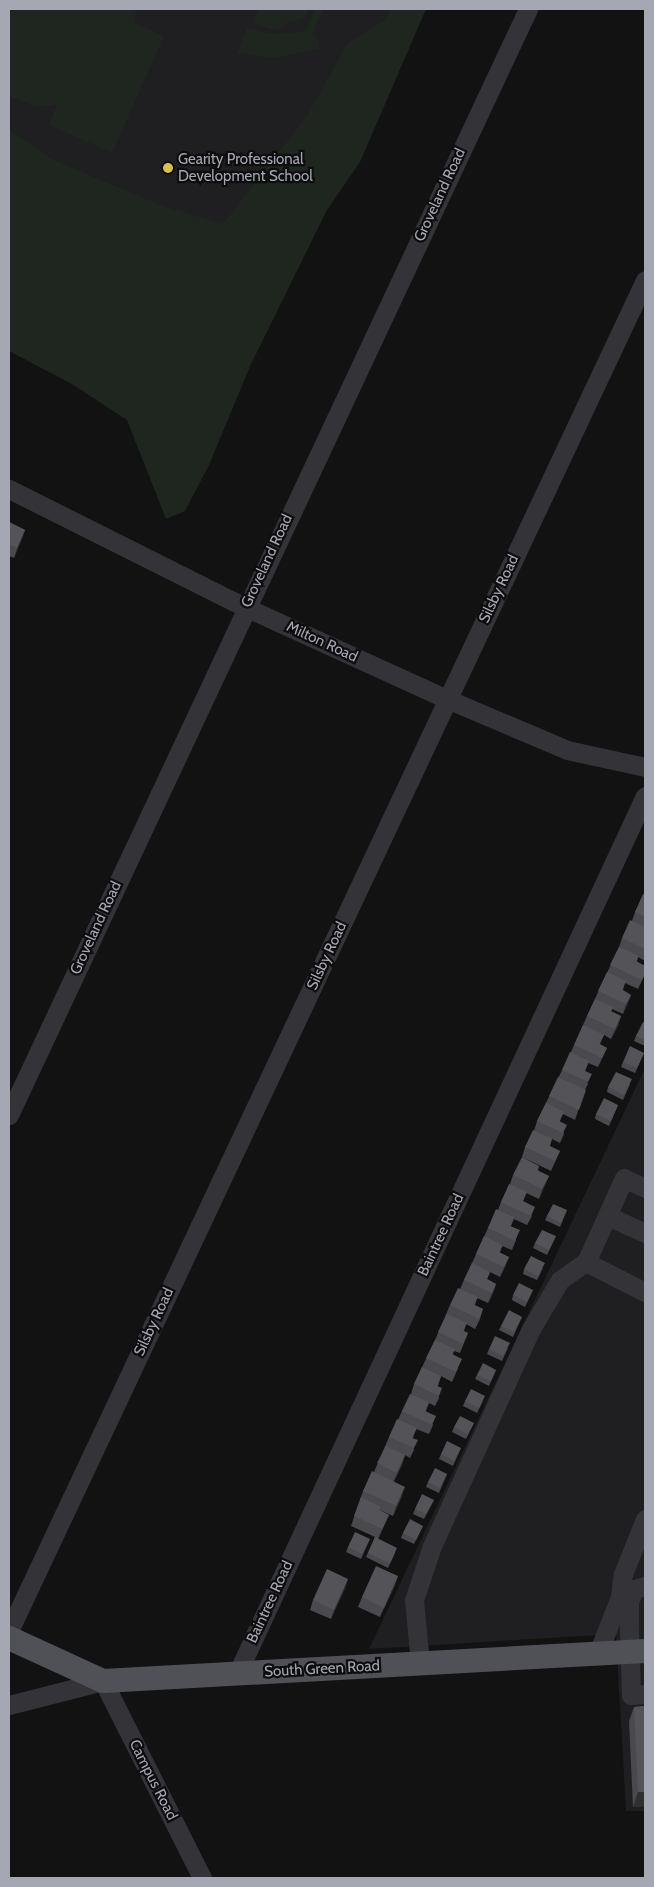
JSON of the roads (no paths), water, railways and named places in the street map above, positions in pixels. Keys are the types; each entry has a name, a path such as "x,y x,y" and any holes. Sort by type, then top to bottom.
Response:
{"main road":[{"name":"South Green Road","path":"9,1638 104,1681 637,1652"}],"street":[{"name":"Groveland Road","path":"9,1115 245,607 528,9"},
{"name":"Silsby Road","path":"9,1631 447,699 643,290"},
{"name":"Milton Road","path":"9,490 245,607 447,699 567,750 645,767"},
{"name":"Baintree Road","path":"237,1674 645,796"},
{"path":"420,1663 414,1600 432,1546 531,1329 560,1280 586,1262 624,1178 645,1188"},
{"path":"608,1216 645,1233"},
{"path":"586,1262 645,1292"},
{"path":"598,1653 620,1597 623,1574 645,1518"},
{"path":"645,1586 634,1589 629,1602 637,1652 631,1695 645,1694"},
{"path":"9,1705 104,1681"},
{"name":"Campus Road","path":"104,1681 202,1878"}],"place":[{"name":"Gearity Professional Development School","path":"168,168"}]}
